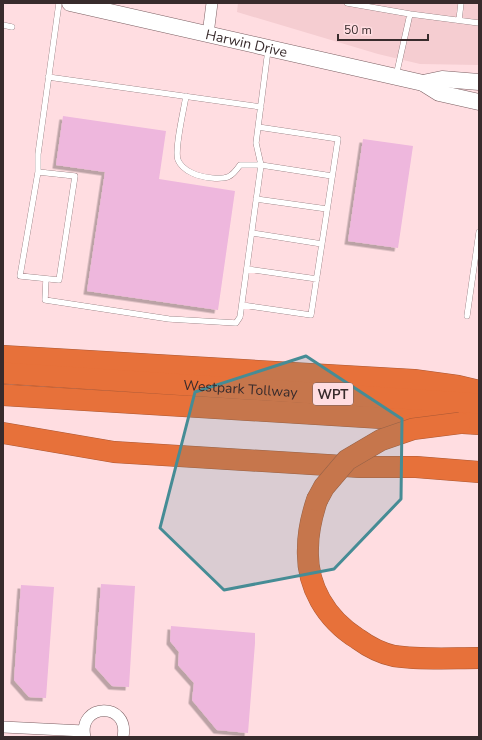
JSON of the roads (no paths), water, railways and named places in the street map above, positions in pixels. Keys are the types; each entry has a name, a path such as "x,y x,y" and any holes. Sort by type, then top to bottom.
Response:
{"highway":[{"path":"3,356 414,380 458,386 479,391"},
{"name":"Westpark Tollway","path":"3,373 479,404"},
{"path":"414,380 479,374"},
{"name":"Westpark Tollway","path":"3,395 470,424"},
{"path":"470,424 413,429 381,440 347,460 324,487 317,500 311,520 308,548 311,579 323,607 346,632 373,649 393,656 479,658"},
{"path":"3,433 114,452 360,467 416,466 479,472"}],"main road":[{"name":"Harwin Drive","path":"70,3 423,83 439,93 479,102"},
{"name":"Harwin Drive","path":"423,83 442,79 479,82"}],"street":[{"path":"208,34 212,3"},
{"path":"3,727 84,734 85,723 89,717 96,712 104,710 112,712 118,716 123,723 125,730 123,737"}],"lane":[{"path":"38,172 75,176 59,280 20,276 38,172 38,154 59,3"},
{"path":"347,3 410,14 479,23"},
{"path":"458,20 461,3"},
{"path":"396,77 410,14"},
{"path":"3,25 12,27"},
{"path":"46,279 45,300 169,319 236,323 240,317 261,166 256,143 268,48"},
{"path":"48,77 261,107"},
{"path":"186,96 178,150 178,160 184,168 195,175 210,178 224,178 234,174 240,165 261,166 332,176"},
{"path":"242,304 311,315 338,139 258,127"},
{"path":"256,199 327,209"},
{"path":"467,316 477,259 479,232"},
{"path":"252,233 322,244"},
{"path":"247,269 317,279"}]}
